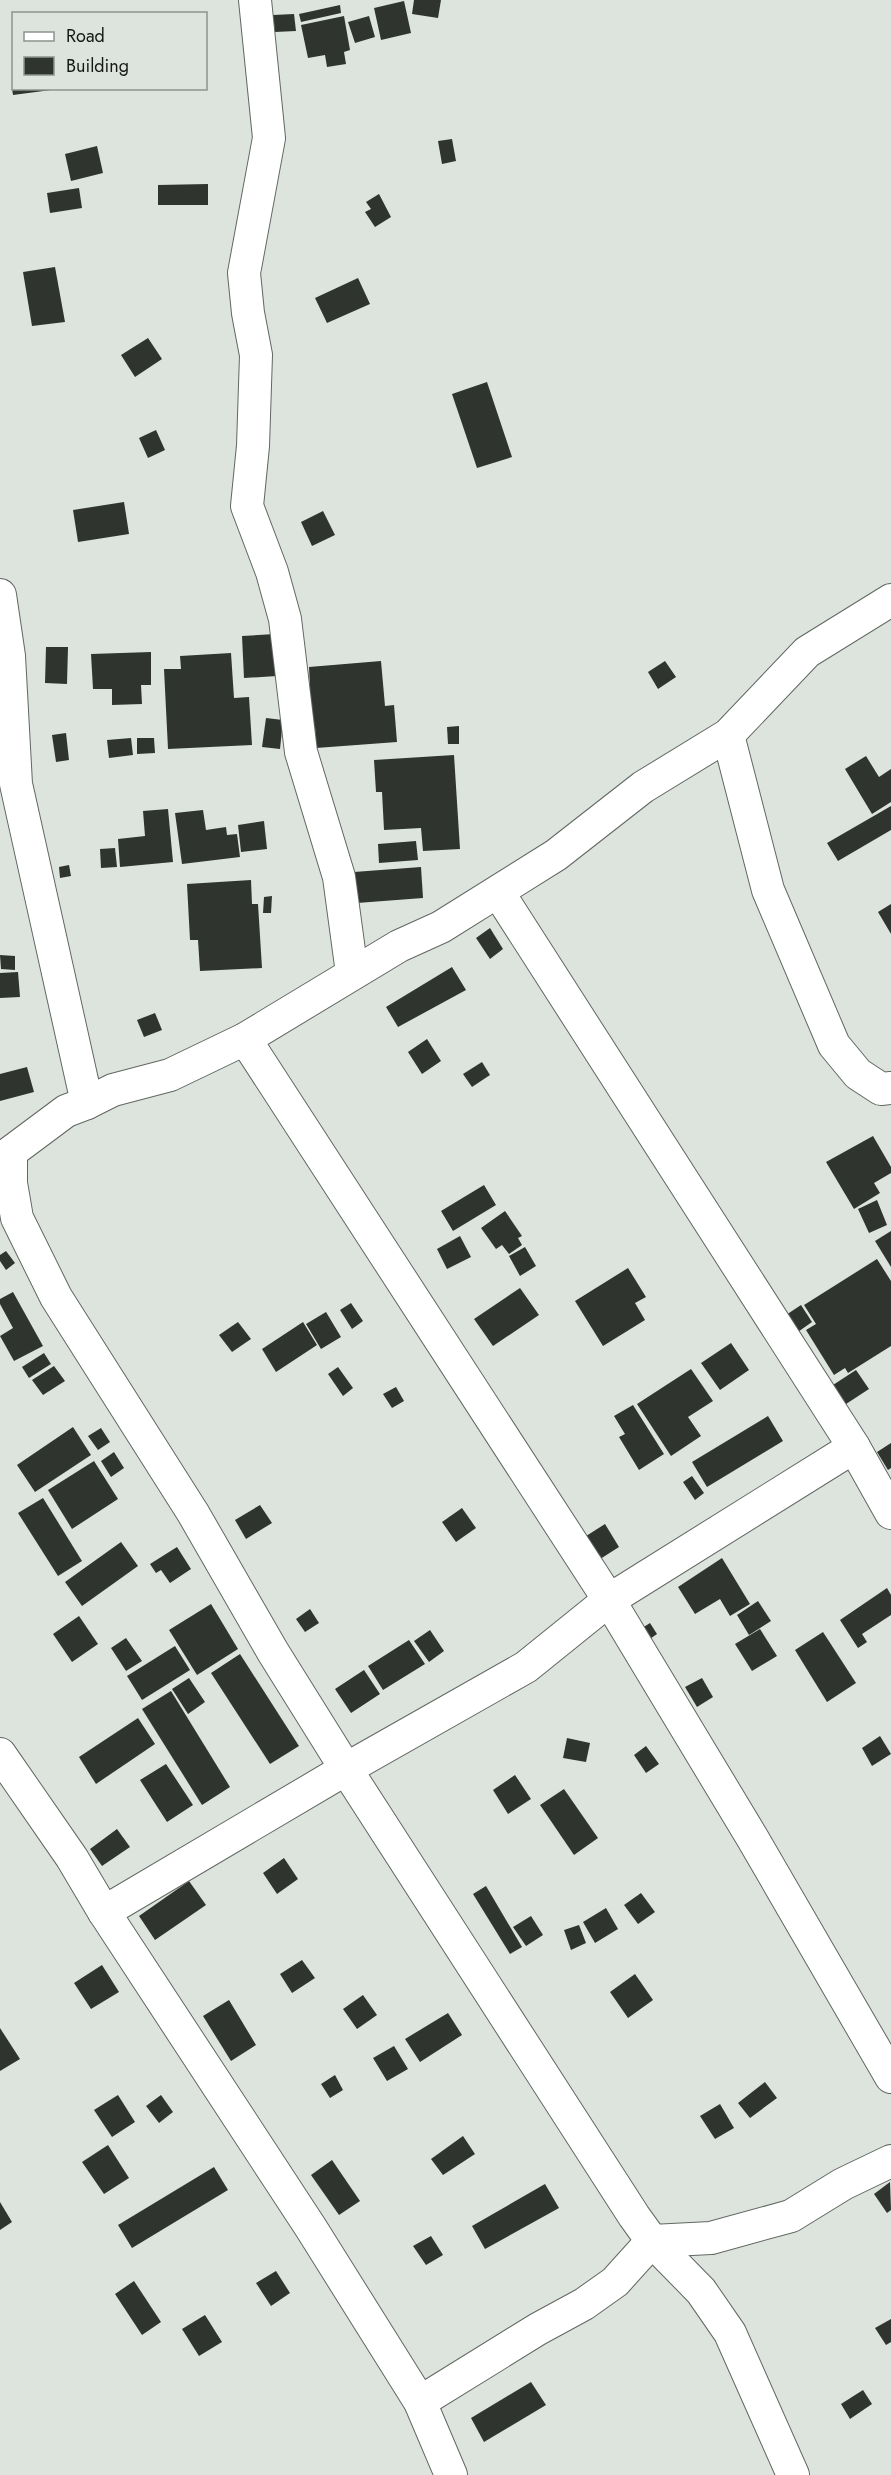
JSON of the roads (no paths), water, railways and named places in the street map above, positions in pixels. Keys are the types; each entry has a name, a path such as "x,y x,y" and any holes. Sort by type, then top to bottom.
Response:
{"street":[{"path":"255,0 269,138 244,273 256,356 253,446 247,506 272,572 285,619 301,752 339,877 352,973"},
{"path":"793,2475 730,2333 701,2291 652,2241 346,1769 273,1652 193,1513 56,1297 17,1218 5,1152 66,1111 113,1090 170,1075 245,1039 352,973 399,946 441,927 498,892 556,855 643,787 728,735 807,652 891,600"},
{"path":"1,612 9,656 16,784 87,1103"},
{"path":"728,735 768,890 834,1045 858,1074 881,1089 891,1088"},
{"path":"498,892 854,1448 891,1513"},
{"path":"245,1039 609,1600 753,1839 891,2077"},
{"path":"104,1912 346,1769 526,1667 609,1600 854,1448"},
{"path":"0,1754 72,1858 104,1912 311,2228 420,2402 446,2473"},
{"path":"420,2402 538,2329 584,2304 615,2282 652,2241 711,2238 791,2216 843,2184 891,2161"}]}
